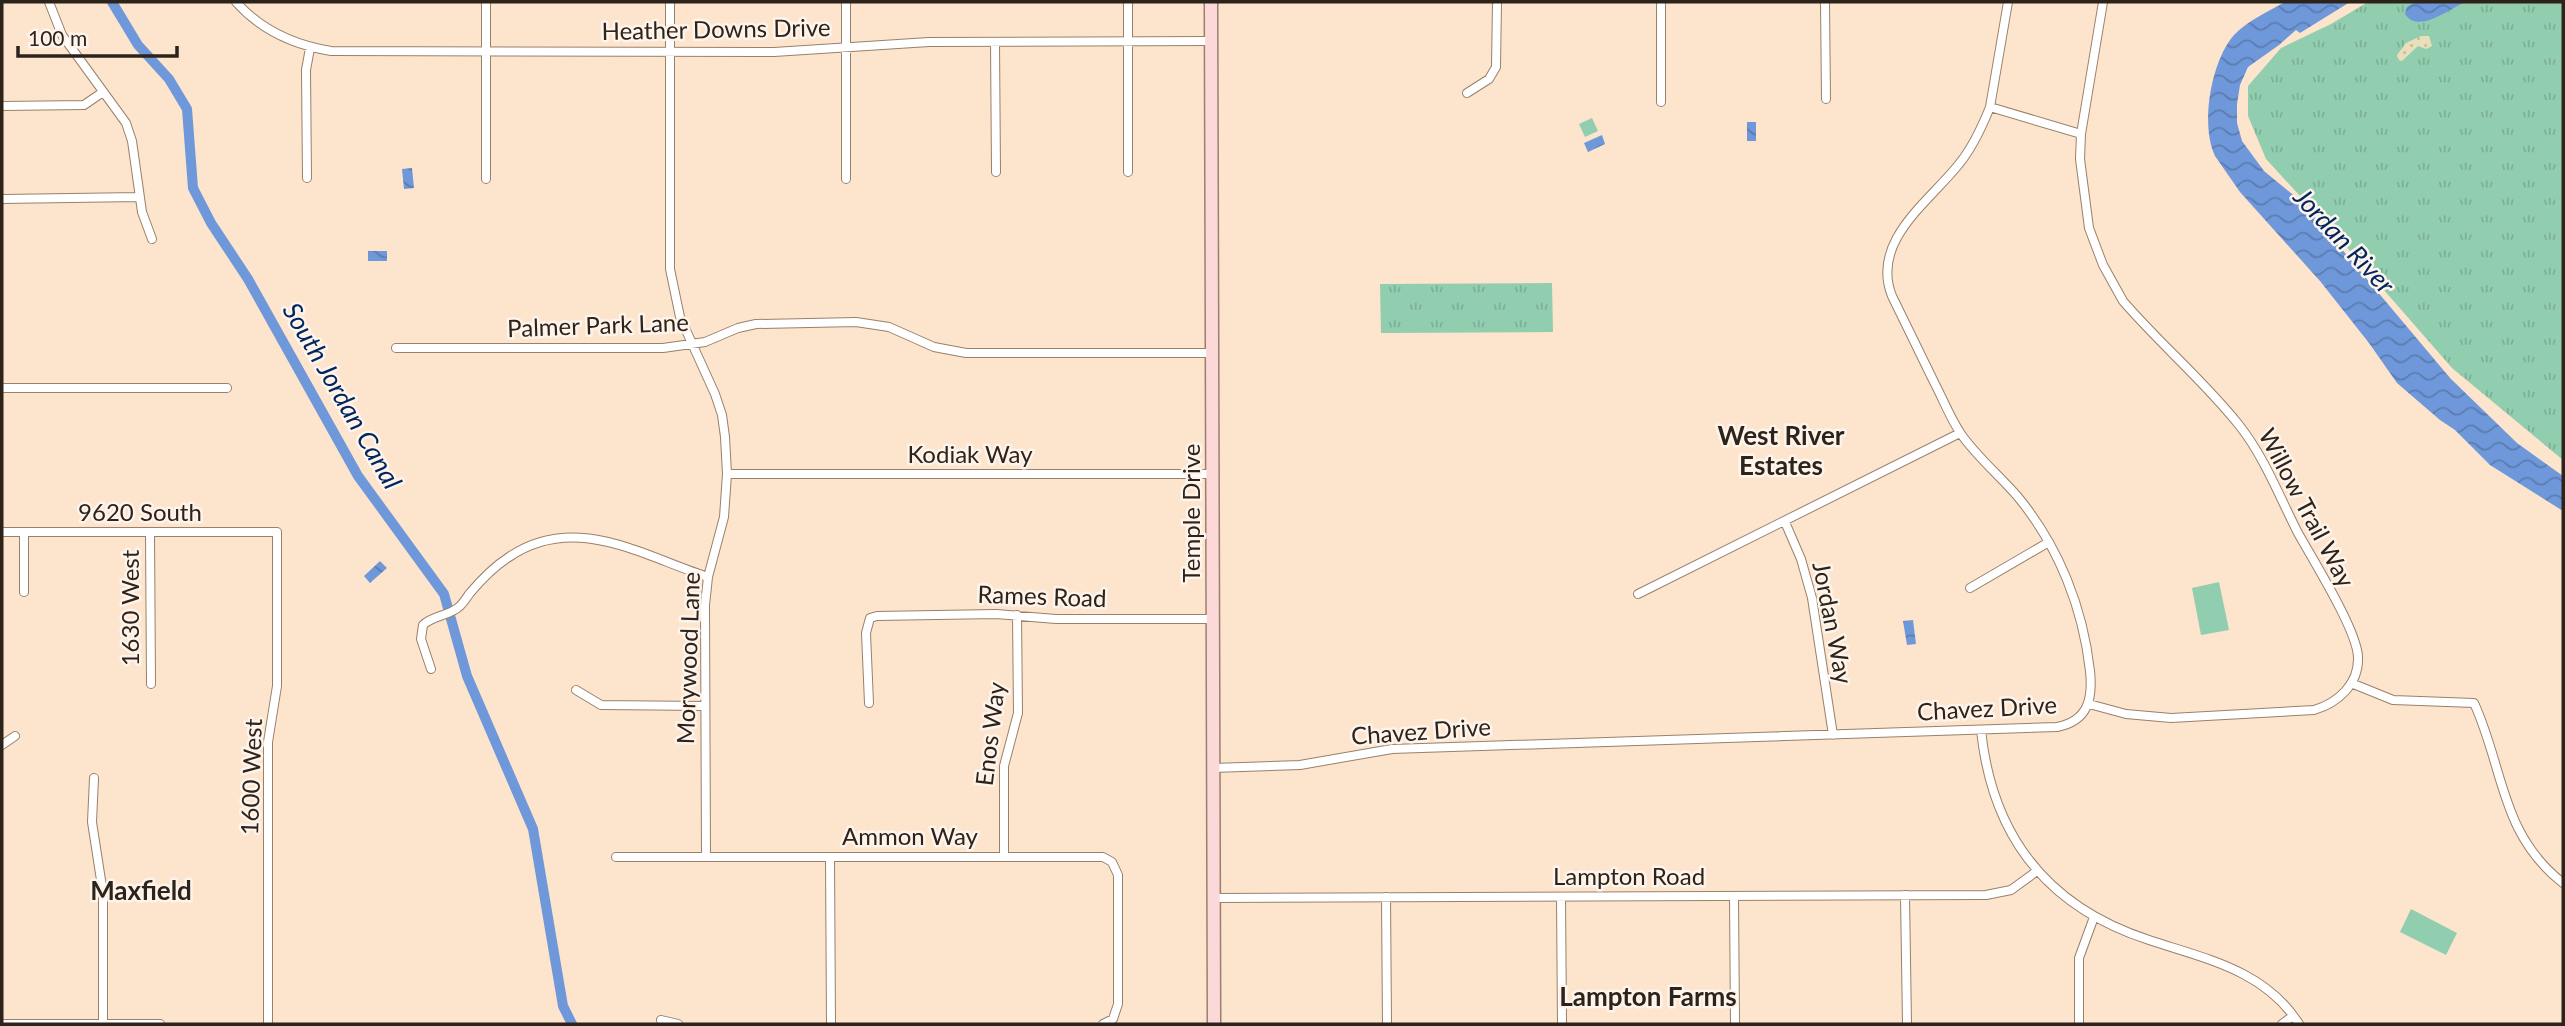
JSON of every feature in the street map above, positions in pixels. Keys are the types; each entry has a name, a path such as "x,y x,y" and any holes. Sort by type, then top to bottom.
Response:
{"street":[{"path":"49,2 62,35 122,115 130,132 142,212 152,239"},
{"name":"Heather Downs Drive","path":"236,2 259,23 291,41 310,48 354,52 774,52 892,43 1212,41"},
{"path":"486,2 486,179"},
{"name":"Morywood Lane","path":"670,2 670,269 680,317 691,345 699,356 722,415 727,474 724,517 708,577 706,857"},
{"path":"846,2 846,179"},
{"path":"1128,2 1128,172"},
{"name":"Temple Drive","path":"1211,2 1214,1024"},
{"path":"1467,93 1489,79 1496,67 1496,2"},
{"path":"1661,2 1661,102"},
{"path":"1825,2 1826,99"},
{"name":"Chavez Drive","path":"1213,768 1300,765 1373,750 1392,749 2067,725 2083,714 2091,696 2090,671 2080,617 2070,586 2049,542 2018,498 1961,433 1892,296 1887,276 1901,229 1960,163 1978,135 1990,107 2008,2"},
{"name":"Willow Trail Way","path":"2103,2 2081,134 2080,159 2089,228 2113,286 2135,315 2238,423 2261,456 2294,526 2351,631 2358,658 2351,683"},
{"path":"995,41 996,172"},
{"path":"307,178 306,70 310,48"},
{"path":"2,106 84,105 103,92"},
{"path":"1990,107 2081,134"},
{"path":"2,199 139,197"},
{"name":"Palmer Park Lane","path":"396,348 663,348 691,345 756,324 856,322 889,327 934,347 958,352 1212,353"},
{"path":"2,388 227,388"},
{"path":"1638,594 1961,433"},
{"name":"Kodiak Way","path":"727,474 1213,474"},
{"name":"Jordan Way","path":"1784,522 1801,559 1812,598 1833,735"},
{"name":"9620 South","path":"2,532 278,532"},
{"path":"24,532 24,592"},
{"name":"1630 West","path":"150,532 150,684"},
{"name":"1600 West","path":"268,1024 268,742 277,685 278,532"},
{"path":"431,669 420,632 428,620 450,612 507,558 520,550 555,538 571,536 605,540 708,577"},
{"path":"1970,588 2049,542"},
{"name":"Rames Road","path":"869,703 866,633 870,618 884,614 1017,615 1056,619 1213,619"},
{"name":"Enos Way","path":"1004,856 1004,766 1018,713 1017,615"},
{"path":"2089,704 2126,714 2171,718 2304,711 2325,707 2335,701 2351,683 2393,700 2474,703 2512,817 2532,851 2563,883"},
{"path":"576,690 601,705 705,706"},
{"path":"1981,730 1985,765 1997,806 2013,838 2037,871 2054,888 2094,917 2120,930 2221,962 2242,972 2278,998 2299,1024"},
{"path":"2,745 15,736"},
{"path":"93,778 92,822 103,893 103,1024"},
{"name":"Ammon Way","path":"616,858 1098,856 1112,862 1118,875 1118,1004 1113,1019 1102,1024"},
{"path":"830,857 831,1024"},
{"name":"Lampton Road","path":"1214,898 1998,894 2022,883 2037,871"},
{"path":"1905,895 1907,1024"},
{"path":"1734,896 1735,1024"},
{"path":"1387,897 1387,1024"},
{"path":"1561,897 1562,1024"},
{"path":"2079,1024 2079,958 2094,917"},
{"path":"2282,1024 2293,1016"},
{"path":"661,1020 678,1024"},
{"path":"2,1024 160,1024"}],"green space":[{"path":"2368,2 2563,2 2563,460 2452,368 2266,159 2248,116 2248,86 2281,48 2331,24"},
{"path":"1592,118 1598,131 1585,137 1579,124"},
{"path":"1552,283 1553,332 1381,333 1380,284"},
{"path":"2219,582 2229,630 2201,635 2192,588"},
{"path":"2411,909 2457,933 2446,955 2400,932"}],"sand":[{"path":"2421,36 2429,36 2432,46 2426,49 2418,46 2402,61 2398,60 2397,55 2406,43"}],"water":[{"path":"2285,2 2350,2 2300,33 2296,30 2248,67 2240,85 2237,104 2237,123 2242,141 2264,171 2303,203 2450,378 2517,443 2563,476 2563,511 2490,465 2455,430 2397,383 2320,281 2240,192 2215,156 2208,128 2208,111 2219,61 2226,46 2239,30"},
{"path":"2415,2 2465,2 2434,18 2417,22 2405,14 2407,7"},
{"path":"1747,122 1756,122 1756,141 1747,141"},
{"path":"1602,135 1605,144 1588,152 1584,143"},
{"path":"412,168 414,188 404,189 402,169"},
{"path":"368,251 387,251 387,261 368,261"},
{"path":"380,561 387,568 370,583 364,576"},
{"path":"1913,620 1916,644 1907,645 1903,621"}],"waterway":[{"name":"South Jordan Canal","path":"112,2 138,45 169,79 187,109 193,188 211,223 248,279 358,476 444,594 467,676 533,829 563,1006 572,1024"}],"district":[{"name":"West River Estates","path":"1781,450"},
{"name":"Maxfield","path":"141,891"},
{"name":"Lampton Farms","path":"1648,997"}],"water label":[{"name":"Jordan River","path":"2344,241"}]}
